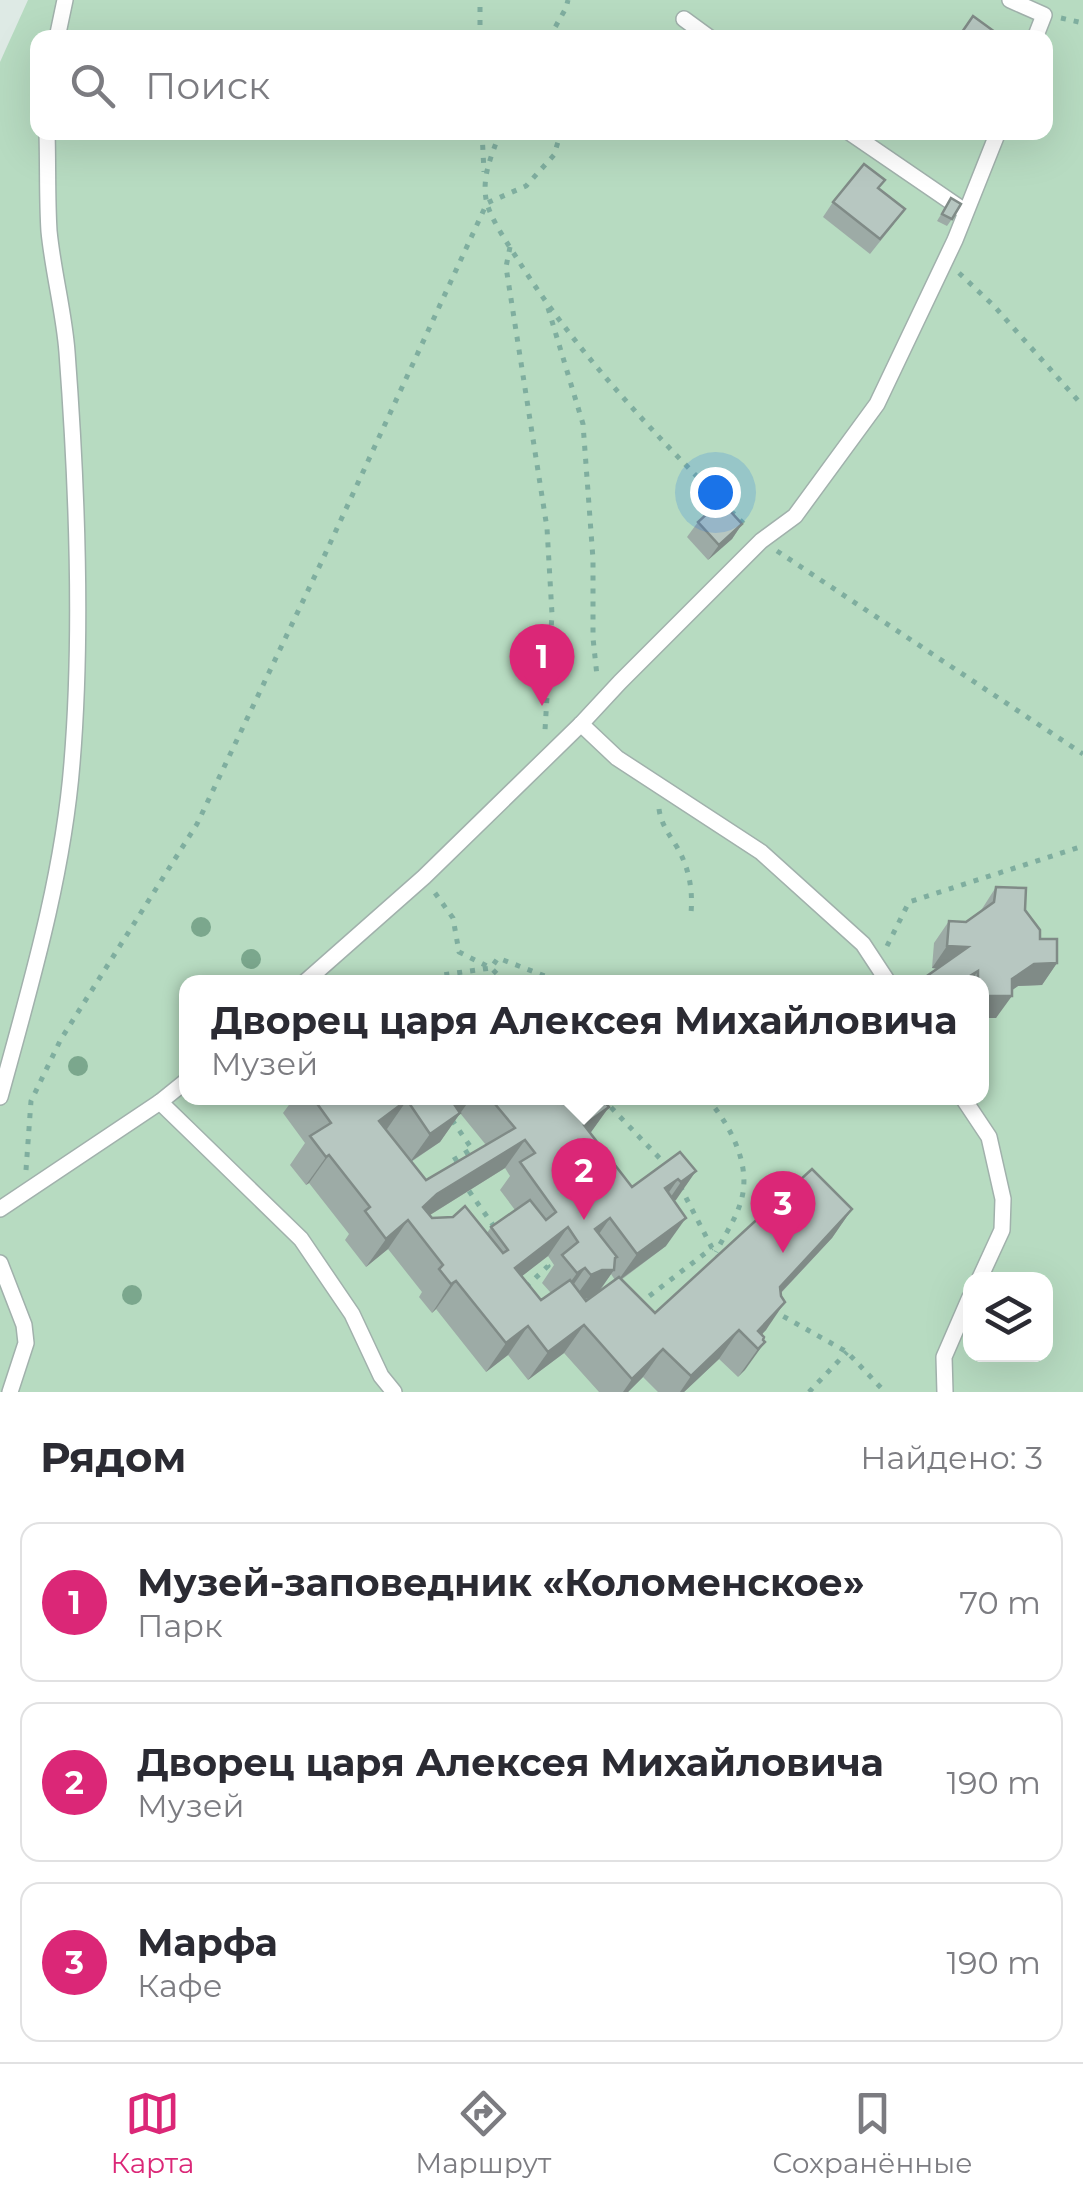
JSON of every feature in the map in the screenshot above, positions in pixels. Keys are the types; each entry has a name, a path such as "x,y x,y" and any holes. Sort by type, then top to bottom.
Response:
{"lane":[{"path":"58,30 64,0"},
{"path":"1010,0 1044,15 1038,30"},
{"path":"684,19 699,30"},
{"path":"0,1097 40,950 64,836 77,680 76,512 68,366 49,231 48,140"},
{"path":"861,140 966,213"},
{"path":"314,975 424,877 762,541 795,516 877,404 946,260 995,140"},
{"path":"582,724 616,758 761,852 863,944 884,975"},
{"path":"0,1209 179,1087"},
{"path":"160,1102 301,1238 352,1314 381,1376 394,1392"},
{"path":"968,1105 989,1138 1003,1199 1002,1230 982,1272"},
{"path":"0,1262 24,1324 26,1343 10,1392"},
{"path":"944,1392 944,1358 963,1313"}],"path":[{"path":"480,0 480,30"},
{"path":"554,30 568,0"},
{"path":"482,140 487,203 510,247 547,305 663,442 762,541 1083,754"},
{"path":"484,175 497,140"},
{"path":"24,1193 31,1102 61,1038 197,824 487,203 526,186 554,154 558,140"},
{"path":"510,247 506,267 547,528 552,614 543,760"},
{"path":"946,260 994,306 1083,406"},
{"path":"547,305 583,424 600,704"},
{"path":"664,790 661,820 689,877 690,913"},
{"path":"878,966 909,902 1083,846"},
{"path":"424,877 453,918 458,952 498,975"},
{"path":"442,975 491,968 498,958 542,975"},
{"path":"609,1105 673,1173 714,1250 724,1261"},
{"path":"638,1305 714,1250 741,1201 744,1165 712,1105"},
{"path":"452,1120 472,1149 450,1162 460,1177"},
{"path":"469,1191 493,1225 510,1216"},
{"path":"522,1291 548,1266 542,1260"},
{"path":"767,1307 848,1352 885,1392"},
{"path":"810,1392 848,1352"}],"green space":[{"path":"28,0 1083,0 1083,1392 0,1392 0,62"}],"building":[{"path":"973,16 992,30 963,30"},
{"path":"864,164 885,180 878,188 905,209 880,239 833,202"},
{"path":"951,198 961,204 952,219 942,214"},
{"path":"721,501 742,524 719,545 698,522"},
{"path":"996,887 1026,888 1025,910 1040,930 1040,939 1057,939 1057,963 1034,964 1012,979 1012,996 989,996 989,975 978,975 978,971 971,975 928,975 968,947 947,946 949,921 966,922 994,902"},
{"path":"318,1105 400,1105 379,1121 426,1180 515,1128 496,1105 607,1105 584,1125 632,1187 680,1152 696,1171 665,1188 686,1218 637,1254 610,1218 595,1229 617,1257 614,1270 591,1275 585,1268 577,1273 562,1255 578,1242 568,1227 515,1268 541,1300 570,1280 586,1301 619,1277 655,1313 812,1169 852,1209 780,1287 785,1302 758,1331 765,1342 758,1349 739,1330 691,1376 663,1349 632,1379 584,1325 548,1352 528,1326 506,1343 456,1281 451,1284 439,1269 443,1265 408,1220 386,1239 365,1211 370,1207 310,1136 331,1123","holes":["525,1140 535,1153 520,1162 556,1212 546,1220 530,1200 491,1227 508,1250 503,1253 465,1206 453,1217 432,1218 423,1207 437,1194"]},
{"path":"410,1105 455,1105 460,1113 430,1134"}],"place":[{"name":"Музей-заповедник «Коломенское»","path":"542,706"},
{"name":"Дворец царя Алексея Михайловича","path":"584,1220"},
{"name":"Марфа","path":"783,1253"}]}
